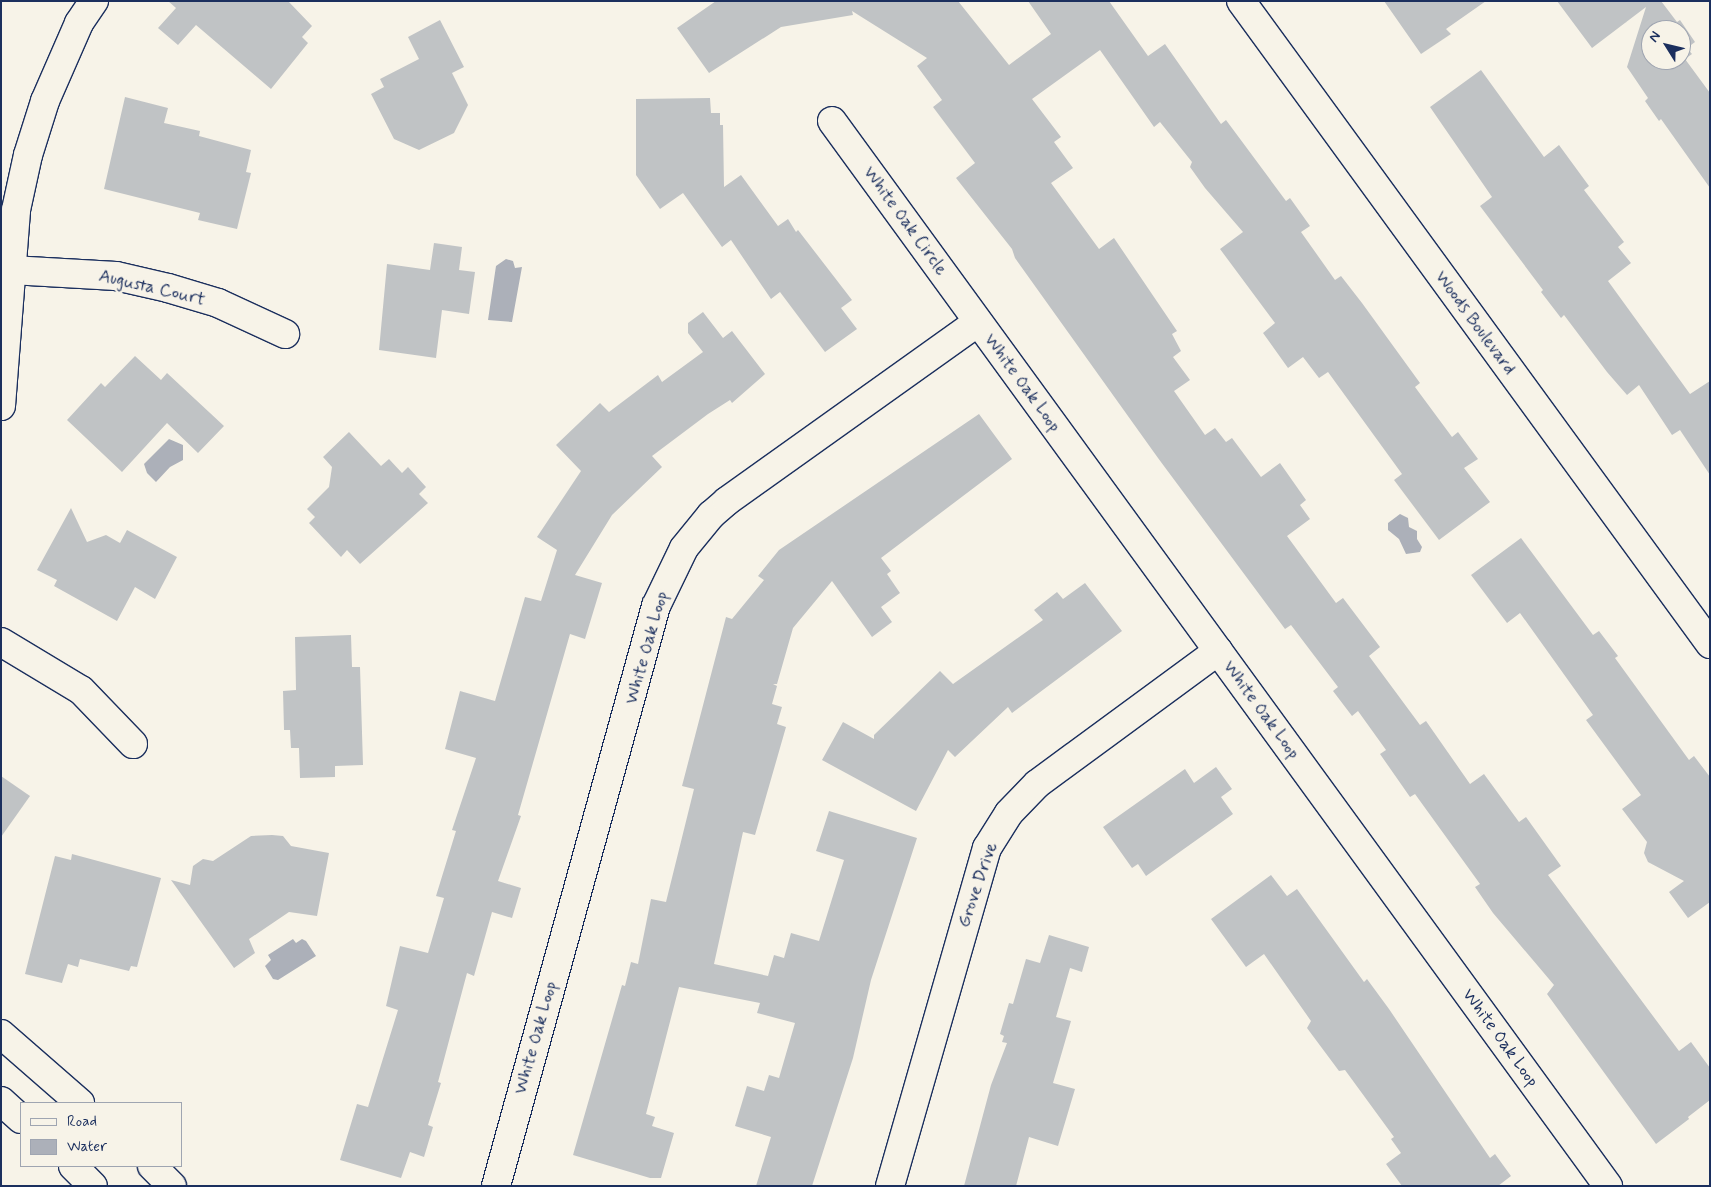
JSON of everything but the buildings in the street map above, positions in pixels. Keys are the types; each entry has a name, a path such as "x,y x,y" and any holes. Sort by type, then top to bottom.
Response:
{"street":[{"path":"1,406 16,210 45,101 79,23 94,1"},
{"name":"Woods Boulevard","path":"1241,1 1710,644"},
{"name":"White Oak Circle","path":"832,121 978,322"},
{"name":"Augusta Court","path":"12,270 116,276 168,288 218,303 285,334"},
{"name":"White Oak Loop","path":"496,1186 499,1165 610,781 656,606 684,548 711,515 727,501 978,322 1608,1186"},
{"path":"1,642 81,690 133,744"},
{"name":"Grove Drive","path":"890,1186 987,848 1009,813 1037,784 1218,651"},
{"path":"1,1034 79,1102"},
{"path":"1,1100 20,1118"},
{"path":"74,1167 93,1186"},
{"path":"153,1167 172,1186"}],"water":[{"path":"506,259 513,261 515,268 522,267 512,322 488,320 496,266"},
{"path":"169,439 183,445 183,460 170,467 156,482 147,473 144,464"},
{"path":"1400,514 1408,518 1409,527 1417,531 1417,539 1422,547 1420,552 1406,554 1399,539 1388,530 1388,523"},
{"path":"293,939 296,943 302,939 306,941 316,956 278,980 273,979 265,966 271,960 268,955"}]}
